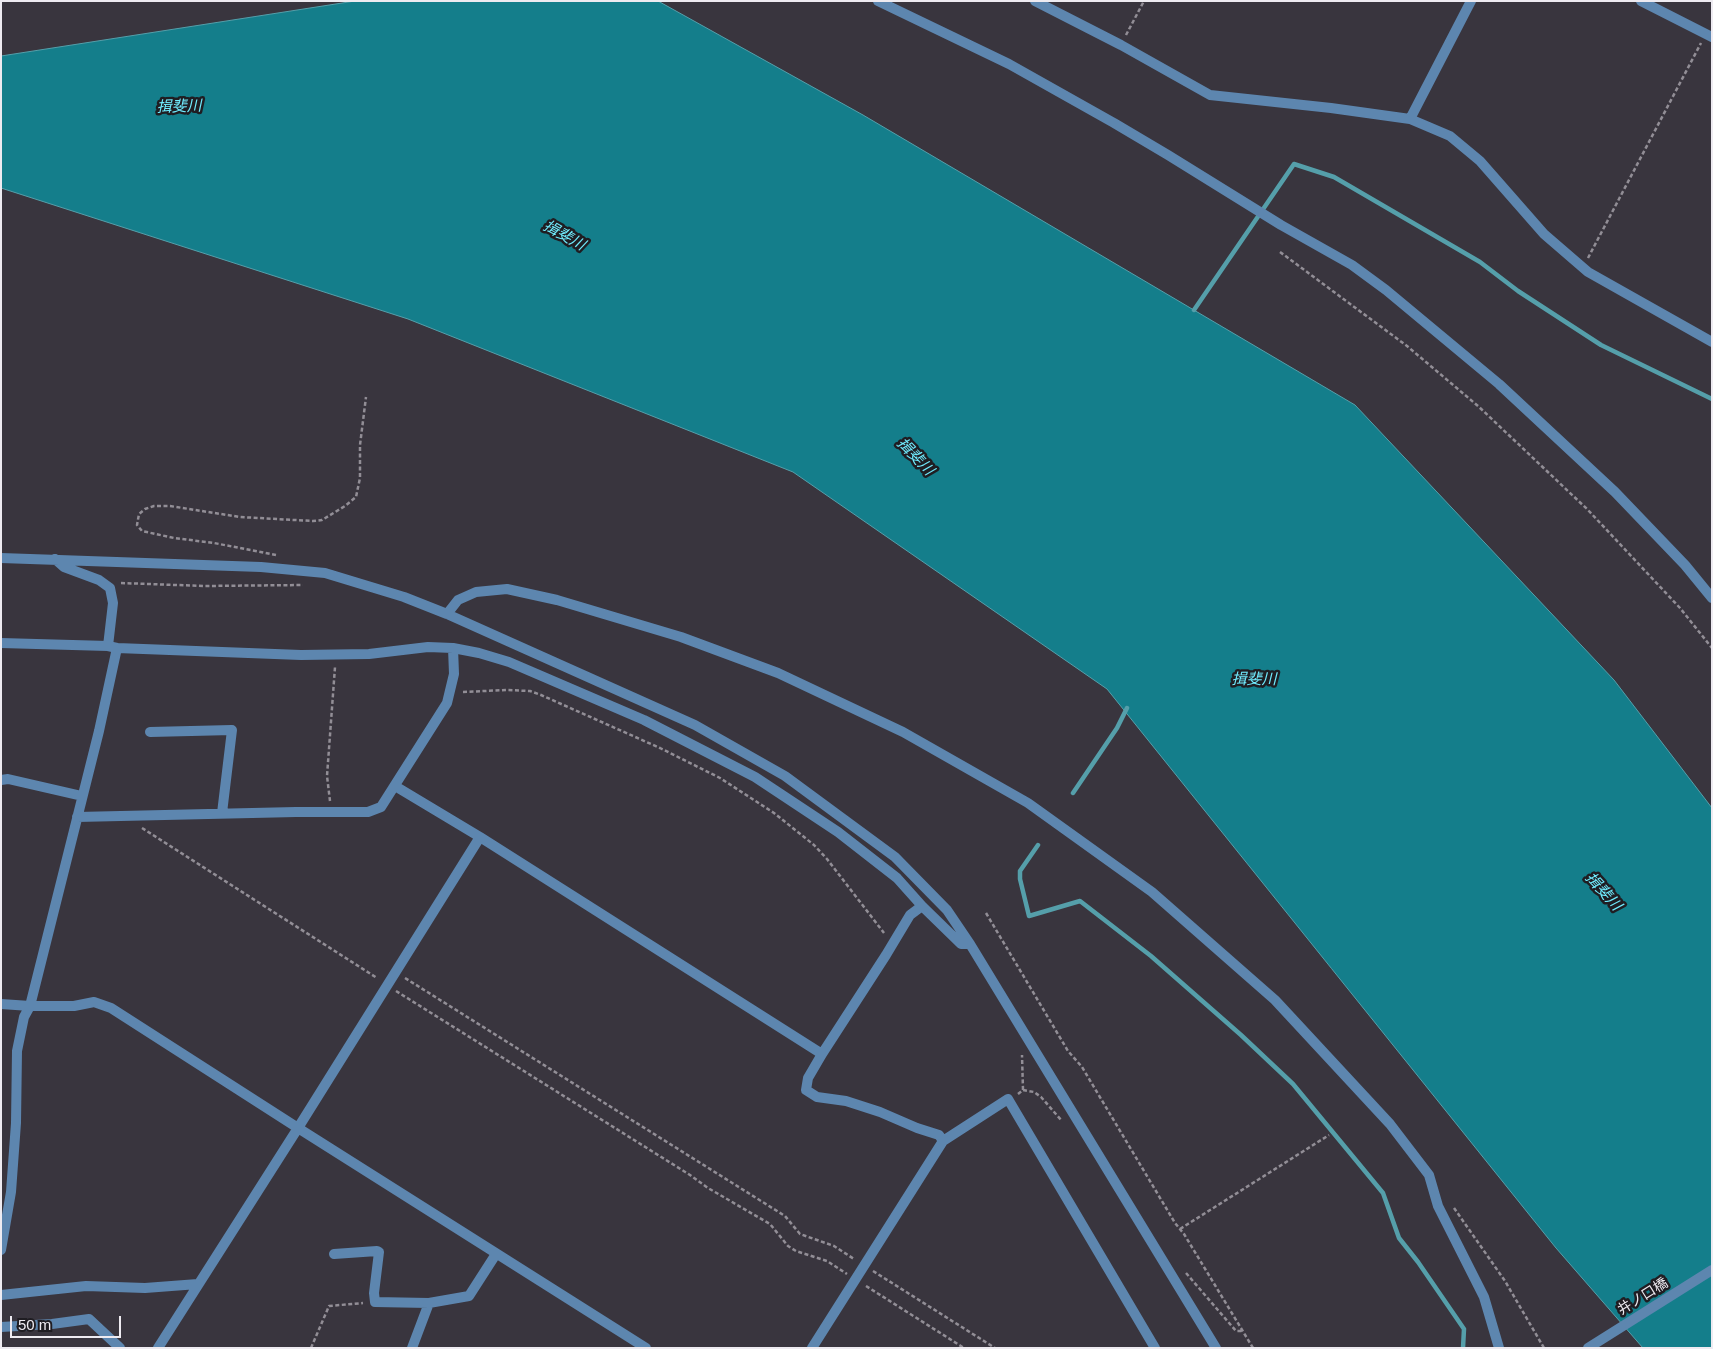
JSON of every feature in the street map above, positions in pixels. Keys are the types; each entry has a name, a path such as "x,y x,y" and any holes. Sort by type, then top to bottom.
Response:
{"street":[{"path":"878,1 1009,64 1168,154 1281,225 1352,265 1499,384 1615,492 1685,566 1712,598"},
{"path":"1035,1 1210,95 1410,119 1450,136 1480,161 1544,234 1588,272 1712,342"},
{"path":"1410,119 1471,1"},
{"path":"1641,1 1709,36"},
{"path":"1,558 261,567 325,573 404,597 447,614 695,724 785,776 894,857 947,910 970,944 1216,1348"},
{"path":"1,1250 11,1192 16,1123 17,1051 24,1017 30,1006 99,731 112,647 113,602 110,588 99,580 64,567 55,559"},
{"path":"447,614 458,600 476,592 507,589 557,600 681,638 778,673 902,732 1028,803 1152,892 1275,1000 1390,1124 1430,1175 1438,1206 1484,1297 1499,1348"},
{"path":"1,644 301,655 369,654 428,647 452,648 479,653 509,662 644,720 755,777 846,838 897,878 922,906 961,944 970,944"},
{"path":"76,817 368,812 381,807 447,703 454,674 452,648"},
{"path":"150,732 232,730 222,813"},
{"path":"1,780 82,796"},
{"path":"396,786 822,1054"},
{"path":"158,1348 480,838"},
{"path":"922,906 910,915 822,1054 808,1078 806,1090 817,1097 846,1101 880,1112 938,1135 943,1141"},
{"path":"1,1004 74,1006 94,1002 112,1008 646,1348"},
{"path":"812,1348 943,1141 1008,1099 1155,1348"},
{"path":"334,1254 378,1252 374,1293 375,1302 429,1303 469,1296 496,1254"},
{"name":"井ノ口橋","path":"1588,1348 1712,1270"},
{"path":"1,1295 86,1286 145,1288 198,1284"},
{"path":"412,1348 429,1303"},
{"path":"1,1327 52,1324 89,1319 120,1348"}],"path":[{"path":"1120,45 1144,1"},
{"path":"1583,268 1709,36"},
{"path":"1280,252 1407,346 1478,406 1587,509 1680,608 1712,648"},
{"path":"277,555 142,531 137,525 139,514 145,509 154,506 170,506 240,517 322,520 346,506 356,497 360,478 360,445 366,397"},
{"path":"110,588 120,583 204,586 310,585"},
{"path":"332,812 327,776 336,655"},
{"path":"450,692 530,691 601,721 720,778 774,813 814,845 893,944"},
{"path":"125,817 708,1188 770,1224 788,1246 796,1251 827,1261 964,1348"},
{"path":"986,913 1068,1051 1082,1067 1253,1348"},
{"path":"395,972 785,1216 800,1234 834,1246 995,1348"},
{"path":"1021,1049 1024,1090"},
{"path":"1010,1102 1024,1090"},
{"path":"1024,1090 1034,1092 1041,1097 1064,1123"},
{"path":"1180,1229 1329,1136"},
{"path":"1452,1206 1505,1281 1544,1348"},
{"path":"1185,1272 1236,1331 1243,1331"},
{"path":"311,1348 329,1306 375,1302"}],"water":[{"name":"揖斐川","path":"355,1 658,1 863,115 1355,405 1614,680 1712,808 1712,1348 1643,1348 1556,1248 1107,689 793,472 408,319 1,188 1,56"}],"waterway":[{"path":"1194,310 1294,164 1334,177 1480,262 1518,291 1601,345 1712,399"},
{"path":"1073,793 1117,728 1127,708"},
{"path":"1038,845 1020,871 1020,879 1029,916 1080,901 1151,956 1241,1035 1293,1084 1383,1193 1399,1238 1418,1262 1464,1329 1463,1348"}]}
